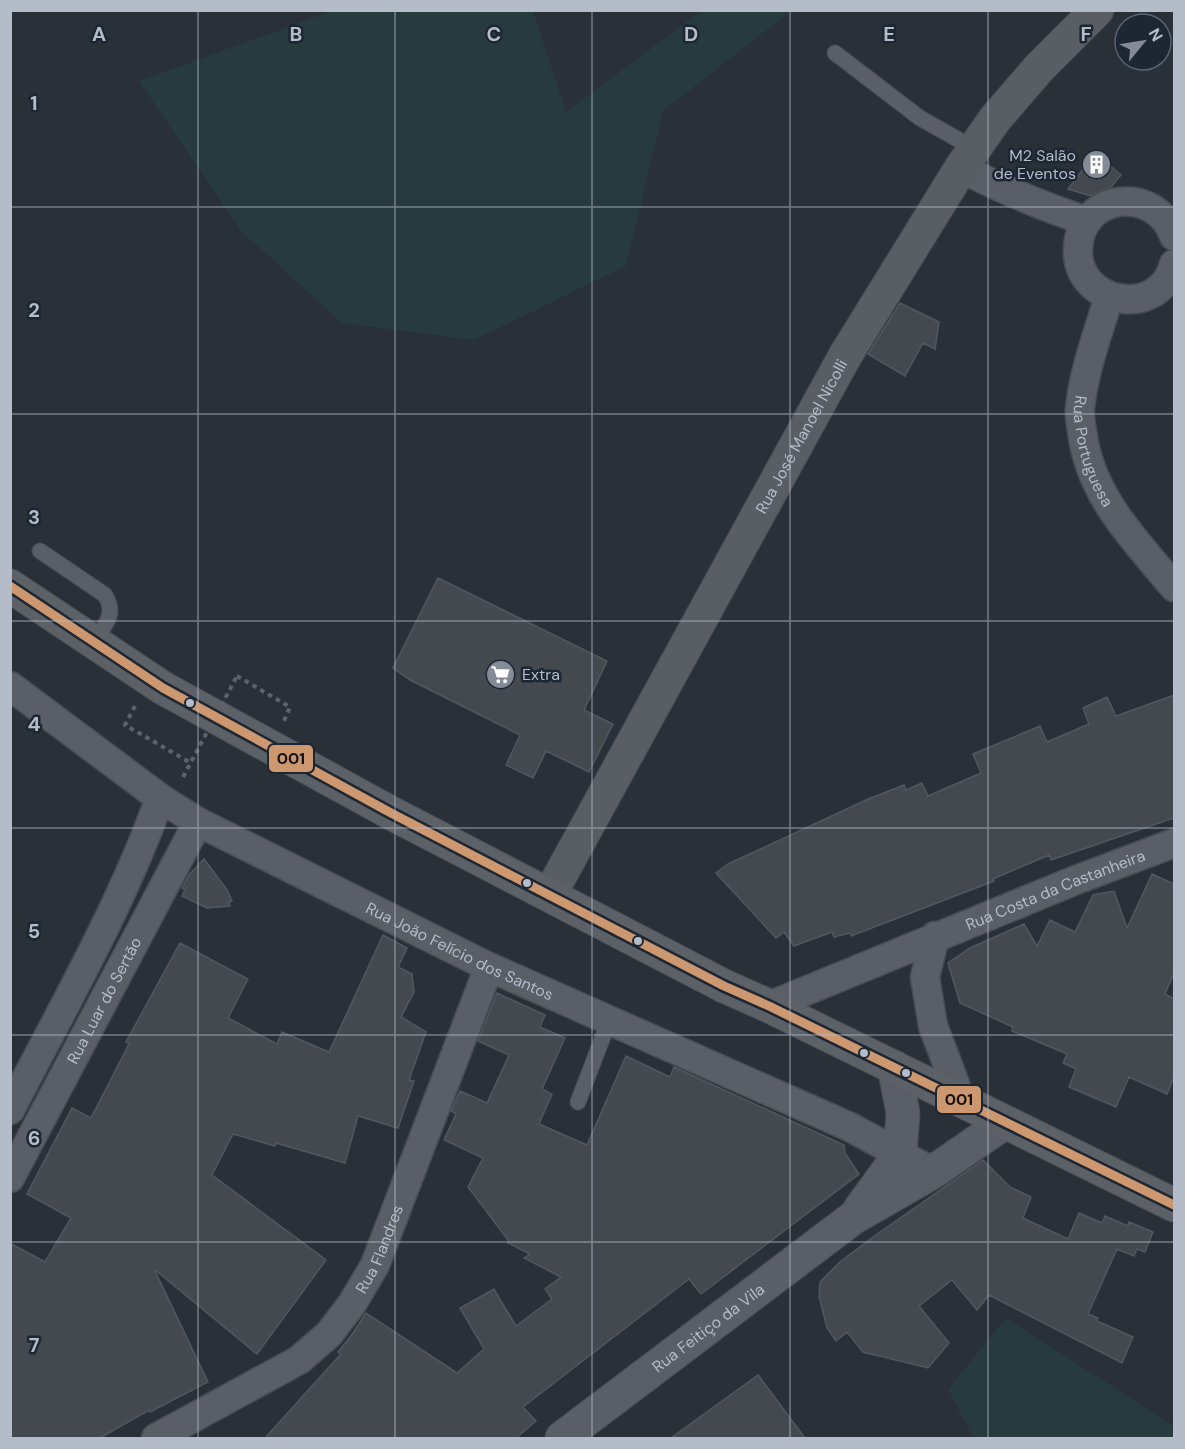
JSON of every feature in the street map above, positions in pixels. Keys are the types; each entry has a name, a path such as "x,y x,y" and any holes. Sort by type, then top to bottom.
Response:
{"main road":[{"name":"Rua José Manoel Nicolli","path":"550,894 845,356 968,158 995,119 1090,13"},
{"path":"10,586 163,688 391,813 724,986 1174,1205"}],"street":[{"path":"968,158 1006,191 1087,221"},
{"path":"1170,216 1147,205 1131,201 1111,204 1099,209 1087,221 1080,234 1079,264 1086,278 1096,289 1109,297 1124,300 1139,299 1153,293 1165,283 1174,264"},
{"name":"Rua Portuguesa","path":"1109,297 1079,411 1084,451 1092,475 1111,511 1174,587"},
{"name":"Rua João Felício dos Santos","path":"10,686 160,798 198,822 489,967 850,1127 933,1172"},
{"name":"Rua Luar do Sertão","path":"10,1110 122,890 143,845 160,798"},
{"name":"Rua Luar do Sertão","path":"10,1178 198,822"},
{"name":"Rua Costa da Castanheira","path":"769,1006 935,936 1174,843"},
{"path":"935,936 925,977 931,1017 961,1100"},
{"name":"Rua Flandres","path":"156,1438 195,1431 299,1360 329,1334 352,1304 375,1265 489,967"},
{"path":"54,1025 84,1037"},
{"path":"894,1067 903,1113 900,1154"},
{"name":"Rua Feitiço da Vila","path":"562,1438 854,1218 933,1172 1004,1123"},
{"name":"Rua Feitiço da Vila","path":"854,1218 900,1154"}],"lane":[{"path":"835,53 968,158"},
{"path":"40,551 105,594 111,604 111,614 94,642"},
{"path":"578,1102 609,1021"}],"path":[{"path":"183,777 237,676 290,707"},
{"path":"125,724 191,763"}],"green space":[{"path":"334,10 533,11 566,112 701,11 791,11 663,111 626,266 474,340 342,323 241,231 139,81"},
{"path":"1006,1318 1174,1426 1174,1438 973,1438 948,1389"}],"building":[{"name":"M2 Salão de Eventos","path":"1095,153 1121,175 1110,188 1091,196 1068,189"},
{"path":"900,303 939,322 935,349 923,343 905,376 868,354"},
{"name":"Extra","path":"438,578 607,661 584,710 613,724 589,772 546,751 533,778 506,765 520,735 410,680 393,668"},
{"path":"1174,695 1174,818 1051,860 1049,855 993,879 994,881 851,936 850,933 834,937 832,932 794,946 784,932 776,938 716,873 728,864 866,800 904,785 906,790 922,783 928,796 981,773 973,754 1040,726 1047,742 1089,724 1083,708 1107,697 1116,716"},
{"path":"204,859 227,890 232,901 229,902 230,906 207,908 182,896 185,890 182,888 189,875"},
{"path":"1152,874 1174,884 1174,973 1165,994 1174,999 1174,1077 1167,1094 1129,1077 1116,1107 1069,1087 1076,1069 1063,1063 1067,1054 1012,1031 1013,1027 960,1003 948,963 970,948 1024,924 1037,946 1050,920 1075,932 1093,895 1114,891 1127,928"},
{"path":"383,935 407,948 398,967 412,974 414,992 401,1017 426,1032 409,1080 414,1081 398,1128 358,1116 345,1163 276,1143 275,1146 233,1134 212,1175 326,1260 257,1354 154,1269 208,1382 150,1412 149,1410 100,1438 10,1438 10,1243 45,1262 71,1218 27,1194 72,1108 91,1118 129,1044 126,1042 180,943 248,979 228,1018 277,1044 282,1032 329,1052"},
{"path":"497,993 545,1015 540,1027 565,1038 542,1089 552,1094 539,1124 587,1145 626,1056 670,1077 674,1067 844,1145 845,1153 859,1174 701,1294 689,1279 523,1407 536,1421 516,1438 265,1438 341,1354 338,1352 366,1313 457,1373 484,1349 460,1308 494,1289 516,1326 552,1299 545,1289 561,1277 524,1258 530,1254 508,1243 468,1187 483,1158 444,1140 456,1114 451,1111 460,1091 487,1103 509,1055 478,1041"},
{"path":"983,1160 1010,1187 1031,1197 1023,1218 1068,1239 1079,1213 1102,1223 1105,1216 1128,1226 1129,1222 1153,1232 1145,1252 1137,1249 1134,1256 1117,1249 1088,1314 1098,1318 1097,1321 1133,1337 1122,1363 989,1295 977,1310 952,1280 919,1306 949,1343 928,1368 863,1352 847,1332 836,1341 827,1328 819,1296 820,1282 841,1261 873,1237"},
{"path":"758,1375 805,1438 671,1438"}],"transit line":[{"name":"001","path":"10,586 163,688 391,813 724,986 1174,1205"}],"place":[{"name":"M2 Salão de Eventos","path":"1097,164"},
{"name":"Extra","path":"501,674"}]}
